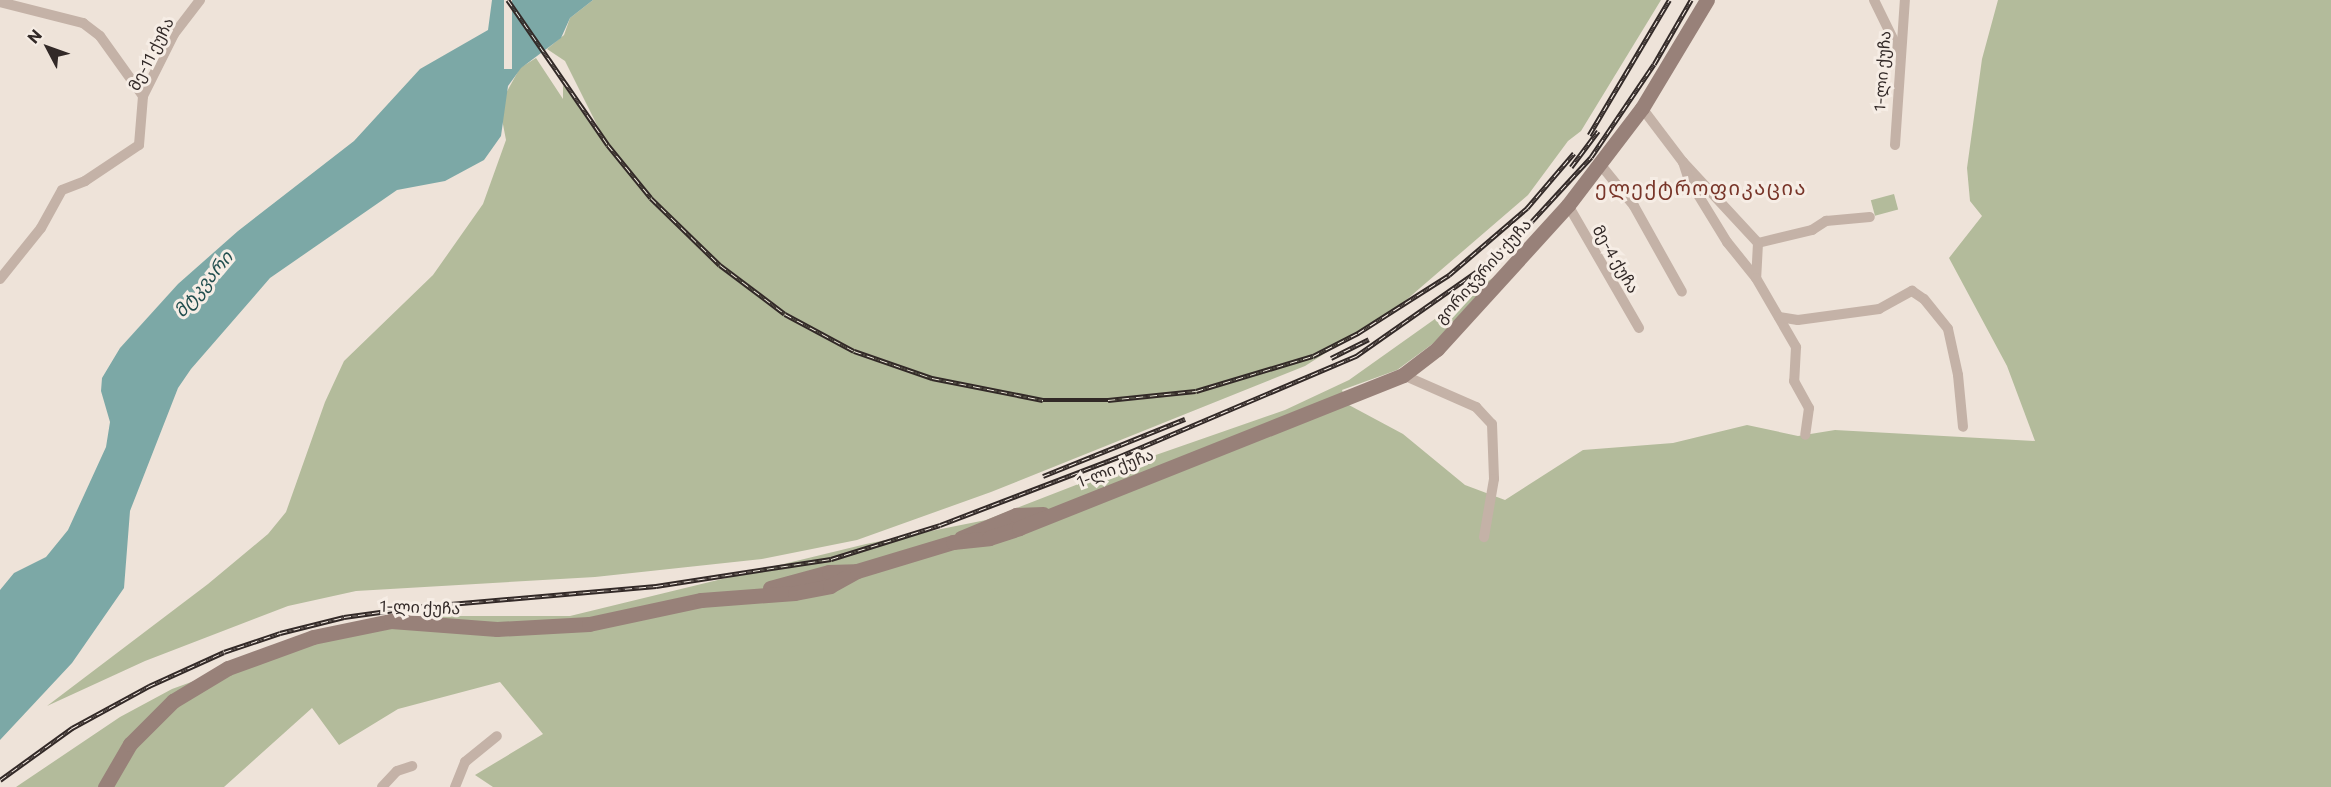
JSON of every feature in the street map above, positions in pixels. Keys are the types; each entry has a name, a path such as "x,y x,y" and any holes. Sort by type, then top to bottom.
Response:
{"main road":[{"name":"გორიჯვრის ქუჩა","path":"1195,456 1403,375 1437,349 1568,205 1600,164 1641,108 1707,0"},
{"name":"1-ლი ქუჩა","path":"105,787 130,744 172,702 228,668 314,637 391,621 497,629 589,624 701,600 753,593 829,572 857,571 953,542 989,538 1195,456"}],"street":[{"name":"მე-11 ქუჩა","path":"0,279 41,228 62,190 85,181 139,145 143,96 174,34 200,0"},
{"path":"1874,0 1900,53"},
{"name":"1-ლი ქუჩა","path":"1895,145 1905,0"},
{"path":"0,2 83,23 100,36 143,96"},
{"path":"1641,108 1683,162 1758,243 1756,278"},
{"path":"1683,162 1689,180 1727,242 1756,278 1796,347 1794,381 1809,408 1806,435"},
{"path":"1600,164 1634,206 1682,292"},
{"name":"მე-4 ქუჩა","path":"1568,205 1639,328"},
{"path":"1758,243 1812,230 1826,221 1870,217"},
{"path":"1779,317 1798,320 1879,309 1912,291 1948,329 1958,375 1963,427"},
{"path":"1403,375 1476,407 1492,424 1494,479 1484,537"},
{"path":"455,787 465,762 497,736"},
{"path":"382,787 397,771 412,766"}],"green space":[{"path":"593,0 1661,0 1581,131 1568,141 1528,195 1398,307 1305,366 991,492 857,540 762,559 595,577 356,591 288,606 145,661 47,706 208,584 268,534 286,512 325,402 344,361 433,275 483,204 506,140 501,114 505,95 520,68 536,58 563,99 563,85 605,141 565,61 547,49 564,35 570,18"},
{"path":"1998,0 2331,0 2331,787 493,787 475,775 543,734 500,682 398,709 339,745 312,708 224,787 16,787 120,717 172,689 354,623 443,616 570,616 866,544 986,520 1130,464 1285,410 1349,380 1494,277 1435,342 1397,370 1342,390 1347,404 1403,434 1465,485 1505,500 1583,450 1673,443 1747,425 1798,436 1835,430 2035,441 2007,366 1949,258 1982,216 1970,201 1967,168 1982,59"},
{"path":"1894,194 1898,209 1875,216 1871,200"}],"water":[{"name":"მტკვარი","path":"492,0 593,0 570,18 561,38 521,68 508,86 501,136 484,160 445,181 397,190 270,278 191,369 178,388 130,511 124,588 72,663 0,740 0,590 14,573 46,557 68,530 106,447 110,422 101,391 102,378 120,348 178,284 238,231 354,141 420,69 488,30"}],"pier":[{"path":"504,0 512,0 512,69 504,69"}],"railway":[{"path":"508,0 608,145 651,198 720,265 785,314 854,351 932,378 1043,400 1108,400 1196,391 1313,356 1358,333 1449,275 1527,208 1574,153"},
{"path":"1589,135 1669,0"},
{"path":"0,780 72,728 149,686 224,652 280,633 344,617 416,607 656,586 831,559 940,525 1118,457 1356,356 1483,267 1532,221 1591,157 1654,64 1691,0"},
{"path":"1571,167 1598,131"},
{"path":"1331,358 1369,339"},
{"path":"1043,476 1185,419"}],"district":[{"name":"ელექტროფიკაცია","path":"1701,187"}]}
